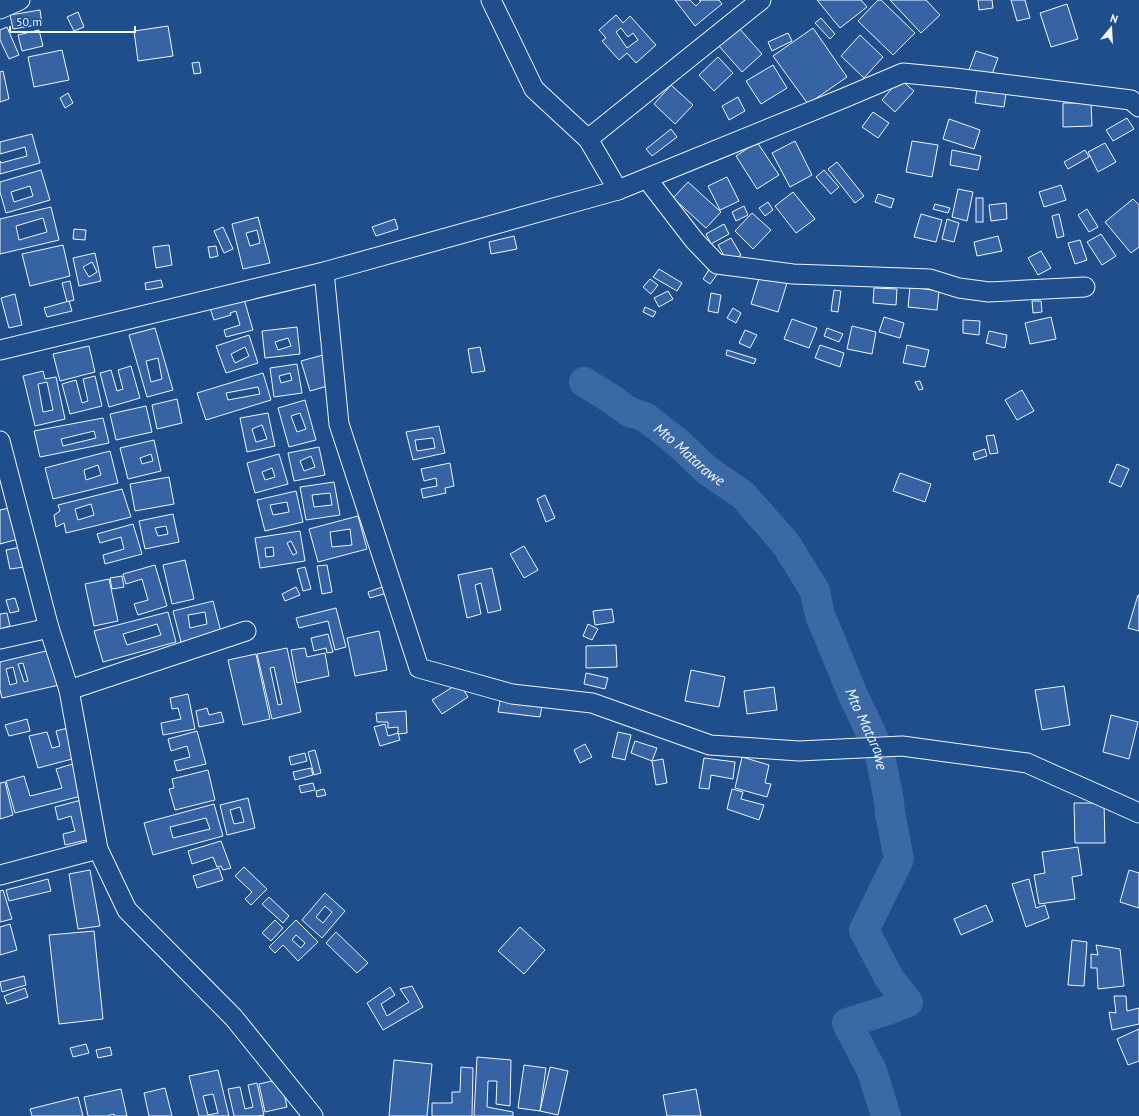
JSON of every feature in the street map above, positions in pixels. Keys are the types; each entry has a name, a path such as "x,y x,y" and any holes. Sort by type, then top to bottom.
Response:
{"street":[{"path":"0,9 20,0"},
{"path":"491,0 534,89 588,139 618,190"},
{"path":"588,139 761,0"},
{"path":"0,350 324,272 618,190 648,179 903,73 1130,100 1139,107"},
{"path":"648,179 694,240 717,264 792,274 930,279 959,288 989,292 1085,287"},
{"path":"324,272 339,424 420,668 512,694 592,703 710,745 799,751 902,746 1027,763 1139,813"},
{"path":"0,442 49,628 69,690 98,849 127,910 234,1018 313,1116"},
{"path":"0,639 49,628"},
{"path":"69,690 246,631"},
{"path":"0,875 98,849"}],"building":[{"path":"675,0 690,0 696,6 701,1 699,0 719,0 722,4 695,26"},
{"path":"817,0 861,0 867,7 840,28"},
{"path":"878,0 881,0 915,33 893,55 858,21"},
{"path":"890,0 926,0 940,15 921,33"},
{"path":"978,0 992,0 993,8 979,10"},
{"path":"1011,0 1025,0 1030,18 1017,21"},
{"path":"1067,4 1078,39 1051,47 1040,13"},
{"path":"40,10 42,24 13,29 10,15"},
{"path":"78,12 84,27 74,31 67,17"},
{"path":"616,15 623,23 630,16 656,45 636,63 627,53 619,60 602,41 606,38 599,30","holes":["621,28 628,37 633,33 638,40 627,48 616,32"]},
{"path":"821,18 835,34 830,39 815,23"},
{"path":"168,26 173,56 138,61 134,31"},
{"path":"7,27 19,55 9,59 0,40 0,30"},
{"path":"738,27 762,54 742,72 718,45"},
{"path":"813,28 847,77 808,104 773,56"},
{"path":"39,30 43,46 22,51 18,35"},
{"path":"788,33 792,41 772,51 768,42"},
{"path":"860,35 883,57 864,78 841,56"},
{"path":"62,50 69,80 34,87 28,57"},
{"path":"976,51 998,58 991,77 969,70"},
{"path":"718,57 733,73 714,91 699,75"},
{"path":"199,62 201,73 194,74 192,63"},
{"path":"773,65 787,88 761,104 746,81"},
{"path":"3,71 9,99 0,102 0,72"},
{"path":"900,79 914,91 895,112 882,100"},
{"path":"671,85 693,105 675,124 654,104"},
{"path":"977,89 1006,93 1004,107 975,103"},
{"path":"68,93 73,103 65,108 60,98"},
{"path":"738,97 745,111 729,120 722,106"},
{"path":"1063,103 1091,103 1092,126 1063,127"},
{"path":"873,112 889,123 878,138 862,127"},
{"path":"1127,118 1134,129 1113,141 1106,130"},
{"path":"949,119 980,130 974,149 943,139"},
{"path":"671,129 677,137 652,156 646,149"},
{"path":"32,134 40,163 0,174 0,161 1,163 27,156 25,147 0,154 0,142"},
{"path":"795,141 812,175 790,187 772,153"},
{"path":"912,141 938,145 932,177 906,172"},
{"path":"757,142 779,175 757,189 736,156"},
{"path":"1105,143 1116,162 1098,172 1088,152"},
{"path":"952,150 981,156 978,170 950,165"},
{"path":"1085,150 1089,157 1068,169 1064,162"},
{"path":"837,162 864,196 855,203 828,169"},
{"path":"41,170 50,200 6,213 0,192 0,182","holes":["30,186 33,196 14,202 11,192"]},
{"path":"824,170 839,187 831,194 816,177"},
{"path":"727,177 739,201 720,210 708,186"},
{"path":"688,182 721,212 706,228 673,198"},
{"path":"1061,185 1066,200 1044,207 1039,192"},
{"path":"958,189 973,192 967,221 952,217"},
{"path":"793,192 815,219 796,233 775,206"},
{"path":"878,194 894,199 891,208 875,202"},
{"path":"976,198 983,198 983,222 976,222"},
{"path":"1133,199 1139,205 1139,247 1131,253 1105,222"},
{"path":"768,202 773,210 765,216 759,208"},
{"path":"1006,203 1007,219 991,221 989,205"},
{"path":"935,204 950,208 948,213 933,209"},
{"path":"744,206 748,215 736,221 732,212"},
{"path":"51,207 59,240 0,254 0,219","holes":["43,218 47,232 19,240 16,226"]},
{"path":"1087,209 1098,227 1089,232 1078,215"},
{"path":"752,213 771,230 753,249 735,231"},
{"path":"921,214 942,220 936,242 914,237"},
{"path":"1059,214 1064,236 1057,238 1052,216"},
{"path":"258,217 270,263 243,269 232,224","holes":["257,230 260,243 250,246 246,233"]},
{"path":"395,219 398,229 376,236 372,227"},
{"path":"947,219 959,223 954,242 942,239"},
{"path":"724,224 729,234 711,244 706,234"},
{"path":"223,227 233,249 224,253 214,231"},
{"path":"74,229 86,230 85,240 73,239"},
{"path":"1101,234 1116,256 1102,265 1087,242"},
{"path":"514,236 517,249 491,254 489,242"},
{"path":"998,236 1002,251 977,256 974,242"},
{"path":"731,238 741,255 728,263 718,245"},
{"path":"1080,240 1087,260 1075,264 1068,243"},
{"path":"63,245 70,276 30,286 22,254"},
{"path":"169,245 172,265 156,268 153,247"},
{"path":"216,246 218,256 210,258 208,247"},
{"path":"1041,251 1051,268 1038,275 1028,258"},
{"path":"95,253 101,281 79,286 73,258","holes":["92,262 97,272 89,277 83,267"]},
{"path":"710,268 718,273 710,284 703,279"},
{"path":"659,269 682,283 677,291 653,277"},
{"path":"760,275 787,283 778,312 751,304"},
{"path":"650,279 658,285 651,294 643,287"},
{"path":"161,280 163,287 146,290 145,283"},
{"path":"70,281 74,300 67,302 62,283"},
{"path":"910,287 939,291 937,310 908,307"},
{"path":"874,288 897,289 896,305 873,303"},
{"path":"834,290 841,291 838,312 831,311"},
{"path":"668,291 673,299 659,307 654,298"},
{"path":"711,293 721,295 718,313 708,311"},
{"path":"15,294 22,325 9,328 1,298"},
{"path":"244,299 253,330 226,337 224,330 240,325 236,311 230,313 231,315 214,320 210,308"},
{"path":"69,301 72,311 47,317 44,308"},
{"path":"1032,301 1041,301 1042,312 1033,313"},
{"path":"645,307 656,312 653,317 643,312"},
{"path":"733,308 741,313 736,323 727,318"},
{"path":"884,317 904,323 900,338 879,332"},
{"path":"1051,317 1056,339 1030,344 1025,323"},
{"path":"792,319 817,328 809,348 784,339"},
{"path":"963,320 980,321 979,335 963,333"},
{"path":"852,326 876,332 872,354 847,349"},
{"path":"297,327 300,354 265,358 262,331","holes":["288,338 291,346 278,350 275,342"]},
{"path":"155,328 173,390 147,397 129,335","holes":["158,358 162,379 151,382 146,361"]},
{"path":"827,328 843,334 839,342 824,336"},
{"path":"745,330 757,335 750,348 739,343"},
{"path":"989,331 1007,335 1005,348 986,343"},
{"path":"249,335 258,363 226,373 216,346","holes":["245,347 249,356 235,363 231,354"]},
{"path":"820,345 844,353 840,367 815,358"},
{"path":"907,345 929,350 925,367 903,363"},
{"path":"89,346 95,372 60,381 53,354"},
{"path":"480,347 485,371 472,373 468,349"},
{"path":"727,350 756,359 754,364 726,355"},
{"path":"323,355 331,385 310,391 301,361"},
{"path":"297,364 302,393 274,397 270,368","holes":["290,373 292,380 281,383 279,376"]},
{"path":"131,366 140,398 109,407 100,373 111,370 117,391 123,389 118,370"},
{"path":"43,371 45,379 56,377 65,419 35,426 23,376","holes":["47,382 53,410 43,412 38,384"]},
{"path":"263,373 271,400 206,420 197,393","holes":["258,387 260,394 228,400 226,393"]},
{"path":"95,376 102,406 70,414 62,384 76,380 82,403 88,401 83,379"},
{"path":"920,381 923,389 919,390 915,382"},
{"path":"1022,390 1034,411 1017,420 1005,400"},
{"path":"177,399 182,423 157,429 152,405"},
{"path":"305,400 316,440 289,447 278,408","holes":["300,413 306,429 297,432 291,416"]},
{"path":"146,406 152,432 116,440 110,414"},
{"path":"268,413 275,446 247,452 240,418","holes":["262,425 267,439 256,442 252,429"]},
{"path":"103,418 109,443 40,457 34,431","holes":["94,431 96,438 63,446 61,439"]},
{"path":"439,426 445,453 413,460 406,432","holes":["433,438 435,448 417,451 415,440"]},
{"path":"994,435 998,453 990,454 986,436"},
{"path":"154,440 161,471 128,479 120,448","holes":["151,454 153,461 142,464 140,458"]},
{"path":"319,447 325,475 294,481 288,453","holes":["311,456 315,467 304,471 300,461"]},
{"path":"985,449 987,456 975,460 973,453"},
{"path":"110,451 118,483 53,499 45,468","holes":["98,465 101,475 86,480 84,470"]},
{"path":"279,454 288,484 255,493 247,463","holes":["272,468 275,477 265,480 262,472"]},
{"path":"450,463 454,486 445,488 446,493 423,498 421,489 437,486 436,478 424,481 421,469"},
{"path":"1117,464 1129,469 1121,487 1109,482"},
{"path":"900,473 931,484 925,502 893,491"},
{"path":"169,477 174,504 135,511 130,484"},
{"path":"334,482 340,515 306,520 300,487","holes":["330,493 332,505 314,507 312,495"]},
{"path":"122,489 131,517 66,533 64,523 56,527 54,515 60,511 58,505","holes":["91,504 94,515 78,520 75,509"]},
{"path":"296,491 303,522 265,531 257,500","holes":["287,502 289,512 273,515 270,505"]},
{"path":"545,495 555,518 546,522 537,499"},
{"path":"14,507 22,538 0,544 0,510"},
{"path":"173,514 179,542 145,549 139,521","holes":["166,526 168,534 158,536 155,528"]},
{"path":"358,516 367,549 318,562 309,529","holes":["350,529 352,545 332,547 330,532"]},
{"path":"133,524 142,554 105,564 103,555 124,549 121,537 100,543 97,534"},
{"path":"300,531 305,561 260,568 255,538","holes":["291,541 297,553 293,555 287,543","273,547 274,556 266,557 265,548"]},
{"path":"26,546 24,567 10,569 6,550"},
{"path":"524,546 538,570 524,578 510,554"},
{"path":"185,560 194,599 172,604 163,565"},
{"path":"155,565 167,606 138,615 134,604 148,600 142,579 126,584 123,574"},
{"path":"327,565 332,592 322,594 317,566"},
{"path":"305,567 311,589 303,591 297,569"},
{"path":"492,568 501,610 488,613 481,583 475,585 481,614 467,618 458,575"},
{"path":"122,576 124,587 112,589 110,578"},
{"path":"109,579 118,621 94,626 85,584"},
{"path":"385,586 387,593 370,598 368,592"},
{"path":"296,587 300,595 285,601 282,594"},
{"path":"1139,595 1139,631 1128,628"},
{"path":"15,598 19,611 10,613 6,600"},
{"path":"213,601 221,632 181,642 173,611","holes":["205,612 207,624 190,628 188,615"]},
{"path":"336,608 346,647 335,650 328,621 299,628 296,618"},
{"path":"612,609 614,622 595,625 593,611"},
{"path":"168,612 176,642 103,662 94,631","holes":["157,624 161,635 127,645 123,634"]},
{"path":"7,613 10,626 0,629 0,614"},
{"path":"588,624 598,629 592,640 583,636"},
{"path":"379,631 387,670 355,676 347,638"},
{"path":"328,634 333,652 327,653 326,648 314,651 311,638"},
{"path":"616,645 617,667 586,668 586,646"},
{"path":"287,648 301,712 272,719 257,654","holes":["274,667 282,704 278,705 270,668"]},
{"path":"305,648 307,657 325,653 329,676 297,683 291,650"},
{"path":"50,650 59,685 2,698 0,690 0,662","holes":["23,663 28,681 24,682 18,664","13,667 17,683 10,685 6,669"]},
{"path":"256,654 270,719 243,725 228,660"},
{"path":"691,670 725,677 719,707 685,701"},
{"path":"586,673 608,678 605,689 584,684"},
{"path":"459,683 468,697 442,714 432,700"},
{"path":"1064,686 1070,725 1042,730 1035,690"},
{"path":"774,687 777,710 747,714 744,691"},
{"path":"188,694 195,729 163,735 161,723 181,719 178,708 172,709 170,698"},
{"path":"500,701 542,706 540,717 498,712"},
{"path":"207,708 209,715 221,712 224,722 199,727 196,711"},
{"path":"406,711 407,733 398,734 398,727 388,728 388,722 377,722 376,713"},
{"path":"1111,715 1138,722 1129,759 1103,752"},
{"path":"27,719 30,731 9,736 5,725"},
{"path":"385,724 388,736 398,733 400,740 380,746 374,727"},
{"path":"68,728 76,758 38,768 29,736 47,732 52,748 60,746 56,731"},
{"path":"197,731 206,764 177,771 174,761 190,757 187,746 171,751 168,739"},
{"path":"618,732 631,735 625,760 612,757"},
{"path":"635,741 657,748 652,761 631,753"},
{"path":"585,744 592,757 580,763 574,750"},
{"path":"315,750 321,773 314,775 308,752"},
{"path":"305,753 307,761 291,765 289,757"},
{"path":"742,757 769,765 765,783 771,784 767,797 735,788"},
{"path":"704,758 735,762 733,779 711,775 709,789 699,788"},
{"path":"663,759 667,783 656,785 652,761"},
{"path":"76,763 85,795 15,813 6,781 24,776 30,796 62,788 56,769"},
{"path":"311,768 313,775 295,780 293,772"},
{"path":"208,770 215,800 175,810 169,789 174,788 172,779"},
{"path":"5,782 13,815 0,819 0,783"},
{"path":"313,783 315,790 301,793 299,786"},
{"path":"324,789 326,795 317,797 316,791"},
{"path":"732,789 743,792 741,799 764,805 759,820 727,809"},
{"path":"248,798 255,828 227,835 220,805","holes":["240,807 244,822 234,824 230,810"]},
{"path":"85,799 95,838 65,845 63,834 75,831 71,816 58,820 55,807"},
{"path":"1074,803 1104,803 1105,843 1075,843"},
{"path":"214,804 223,836 153,855 144,823","holes":["206,818 210,829 173,838 170,827"]},
{"path":"221,841 231,868 223,870 221,866 217,867 213,857 192,864 188,851"},
{"path":"1078,847 1082,875 1072,877 1075,899 1039,904 1034,875 1045,873 1042,852"},
{"path":"244,867 267,889 251,905 245,899 252,892 235,876"},
{"path":"219,868 223,880 197,888 193,876"},
{"path":"90,870 100,926 78,929 69,874"},
{"path":"1129,870 1139,873 1139,908 1120,902"},
{"path":"48,879 51,891 9,901 6,890"},
{"path":"1029,879 1036,908 1045,905 1049,918 1026,927 1012,884"},
{"path":"3,890 12,919 0,922 0,891"},
{"path":"325,893 345,911 322,938 302,920","holes":["325,906 332,912 323,923 316,917"]},
{"path":"269,897 289,916 283,923 262,904"},
{"path":"986,905 993,921 961,935 954,919"},
{"path":"275,920 283,928 271,941 262,933"},
{"path":"296,920 318,942 298,961 283,945 275,953 269,947","holes":["296,935 305,943 301,948 292,940"]},
{"path":"10,924 17,950 0,955 0,927"},
{"path":"520,927 545,950 524,974 498,951"},
{"path":"94,931 103,1019 59,1024 49,935"},
{"path":"336,932 368,963 357,973 326,943"},
{"path":"1072,940 1087,942 1084,986 1068,985"},
{"path":"1096,945 1120,949 1124,986 1098,989 1097,968 1091,968 1091,954 1098,955"},
{"path":"24,976 26,985 2,992 0,982"},
{"path":"412,986 423,1007 383,1030 367,1003 390,987 395,995 381,1004 387,1016 409,1002 400,989"},
{"path":"25,988 28,997 7,1004 4,996"},
{"path":"1114,996 1126,996 1127,1011 1139,1008 1139,1024 1112,1030 1109,1012 1116,1013"},
{"path":"1139,1029 1139,1061 1128,1065 1117,1039"},
{"path":"86,1044 89,1053 73,1057 70,1048"},
{"path":"110,1047 112,1055 98,1058 96,1050"},
{"path":"477,1057 511,1060 510,1106 496,1104 497,1081 488,1081 487,1107 513,1112 513,1116 474,1116"},
{"path":"394,1060 432,1064 427,1116 389,1116"},
{"path":"524,1065 546,1068 540,1111 518,1108"},
{"path":"461,1067 473,1068 472,1116 432,1116 432,1103 452,1103 452,1092 460,1092"},
{"path":"550,1067 568,1071 558,1115 540,1111"},
{"path":"218,1070 229,1116 199,1116 189,1076","holes":["213,1094 218,1113 208,1115 203,1096"]},
{"path":"281,1079 287,1107 265,1112 259,1084"},
{"path":"257,1083 264,1115 234,1116 228,1089 240,1087 245,1109 253,1107 248,1085"},
{"path":"165,1088 172,1116 149,1116 144,1093"},
{"path":"121,1089 127,1116 114,1116 114,1114 107,1116 88,1116 84,1097"},
{"path":"696,1089 701,1116 667,1116 663,1095"},
{"path":"78,1097 83,1116 32,1116 30,1109"}],"waterway":[{"name":"Mto Matarawe","path":"584,382 629,412 645,417 676,441 708,471 743,495 786,544 815,591 820,615 853,695 879,750 899,859 864,930 889,978 908,1002 847,1023 872,1071 886,1116"}]}
